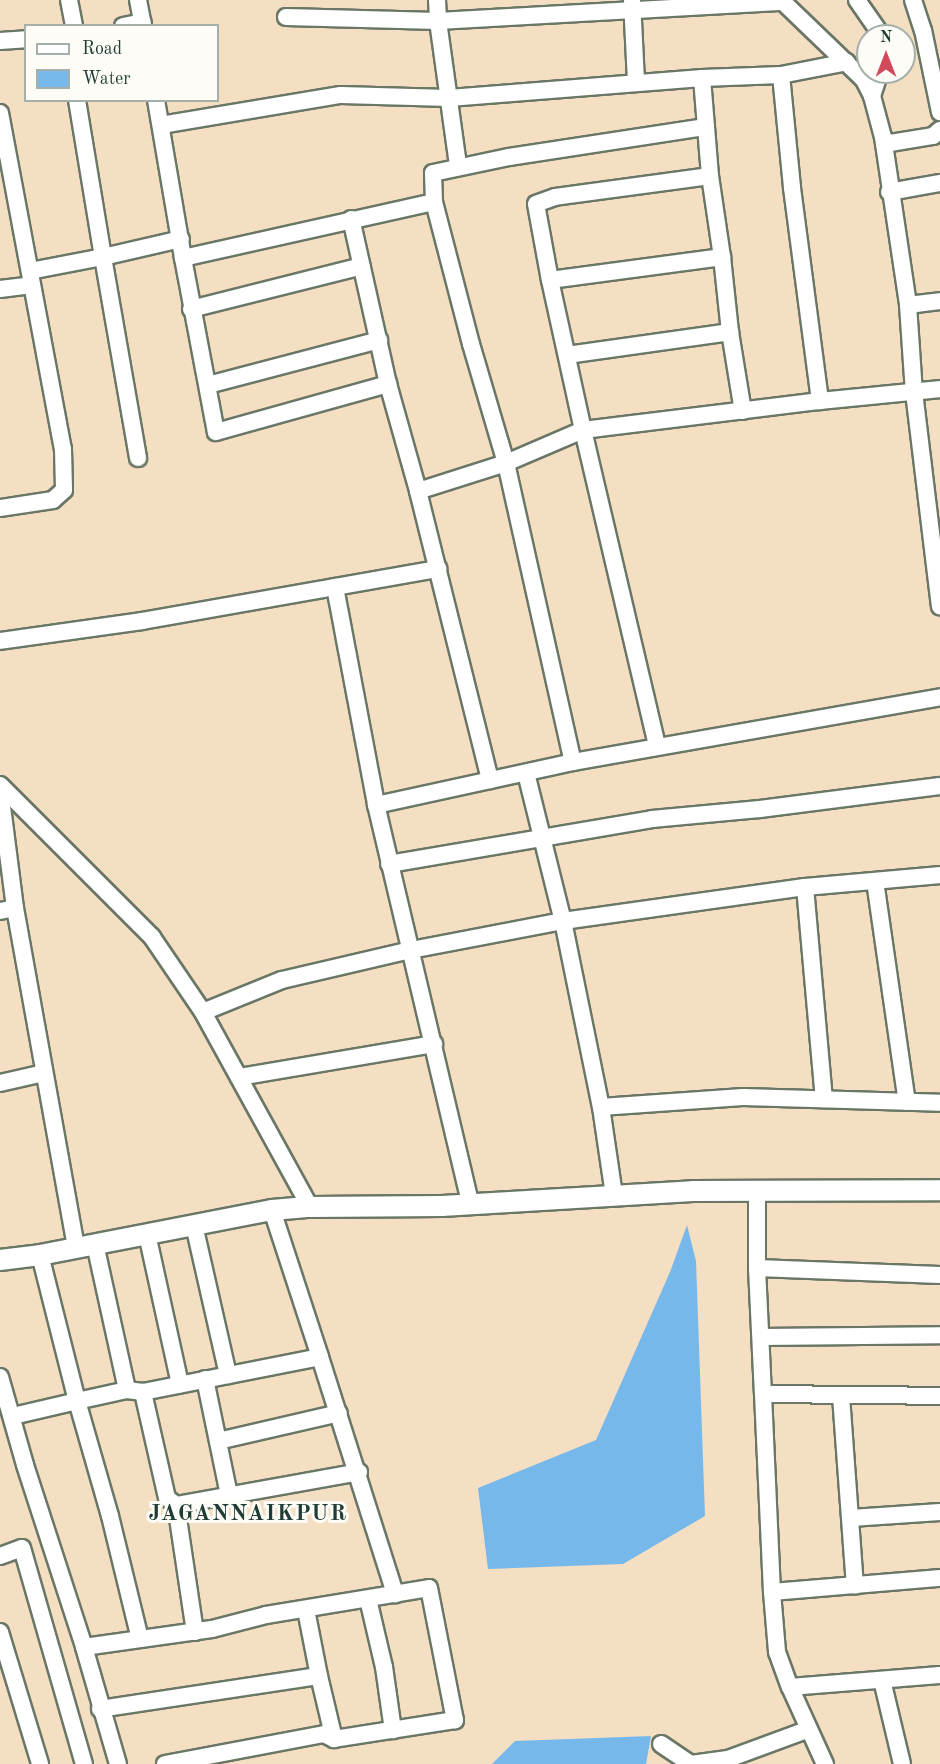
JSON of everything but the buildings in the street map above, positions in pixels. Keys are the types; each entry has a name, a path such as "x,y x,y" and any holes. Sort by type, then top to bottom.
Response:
{"street":[{"path":"69,0 74,24"},
{"path":"138,0 143,24"},
{"path":"437,0 458,166"},
{"path":"857,0 874,24"},
{"path":"913,0 923,30 940,112"},
{"path":"286,17 438,21 633,5 782,1 847,62 864,80 872,96 884,144 889,192 908,305 914,392 940,606"},
{"path":"633,5 636,83"},
{"path":"0,41 24,39"},
{"path":"161,125 341,95 449,98 702,78 781,75 847,62"},
{"path":"781,75 792,188 820,401"},
{"path":"702,78 710,176 730,332 743,411"},
{"path":"872,96 876,84"},
{"path":"77,102 138,458"},
{"path":"156,102 191,309 216,432 388,384"},
{"path":"0,113 5,171 31,278 63,449 64,490 52,500 0,508"},
{"path":"573,762 506,463 471,344 434,202 433,173 458,166 706,127"},
{"path":"884,144 933,136 940,130"},
{"path":"657,746 583,430 536,204 555,197 710,176"},
{"path":"889,192 940,183"},
{"path":"183,258 434,202"},
{"path":"351,219 388,384 418,491 490,780"},
{"path":"0,290 31,278 103,257 181,239"},
{"path":"550,280 722,257"},
{"path":"191,309 362,266"},
{"path":"908,305 940,301"},
{"path":"567,355 730,332"},
{"path":"208,385 379,340"},
{"path":"418,491 506,463 583,430 940,389"},
{"path":"0,641 142,621 438,569"},
{"path":"334,587 389,864 434,1044 470,1202"},
{"path":"376,805 573,762 940,697"},
{"path":"526,773 563,921 601,1107 614,1195"},
{"path":"0,785 152,937 203,1012 310,1207"},
{"path":"389,864 652,819 760,809 940,786"},
{"path":"0,792 7,909 44,1073 85,1246 135,1391 167,1498 176,1505 195,1632"},
{"path":"203,1012 282,980 411,950 563,921 805,887 940,875"},
{"path":"876,881 907,1102"},
{"path":"805,887 824,1099"},
{"path":"239,1077 434,1044"},
{"path":"0,1083 44,1073"},
{"path":"601,1107 743,1097 940,1102"},
{"path":"757,1190 756,1268 777,1652 790,1687 825,1764"},
{"path":"0,1260 40,1255 272,1210 310,1207 442,1206 470,1202 757,1190 940,1190"},
{"path":"272,1210 358,1472 395,1594"},
{"path":"194,1225 228,1375"},
{"path":"147,1234 180,1384"},
{"path":"40,1255 77,1401 110,1516 140,1640"},
{"path":"756,1268 940,1275"},
{"path":"761,1337 940,1335"},
{"path":"13,1416 77,1401 320,1357"},
{"path":"0,1377 118,1764"},
{"path":"205,1379 229,1495"},
{"path":"763,1394 940,1396"},
{"path":"841,1396 855,1585"},
{"path":"218,1441 339,1413"},
{"path":"176,1505 358,1472"},
{"path":"851,1518 940,1512"},
{"path":"0,1556 22,1548 84,1764"},
{"path":"772,1592 940,1578"},
{"path":"84,1647 195,1632 266,1615 429,1588 455,1720 334,1739 324,1734 165,1764"},
{"path":"368,1599 384,1667 393,1730"},
{"path":"306,1610 334,1739"},
{"path":"0,1632 40,1764"},
{"path":"790,1687 940,1674"},
{"path":"100,1709 319,1676"},
{"path":"882,1680 902,1764"},
{"path":"661,1744 691,1764 728,1759 809,1729"}],"water":[{"path":"687,1225 696,1261 705,1516 623,1564 488,1569 478,1488 596,1440 670,1272"},
{"path":"651,1736 646,1764 492,1764 515,1741"}],"district":[{"name":"JAGANNAIKPUR","path":"248,1515"}]}
